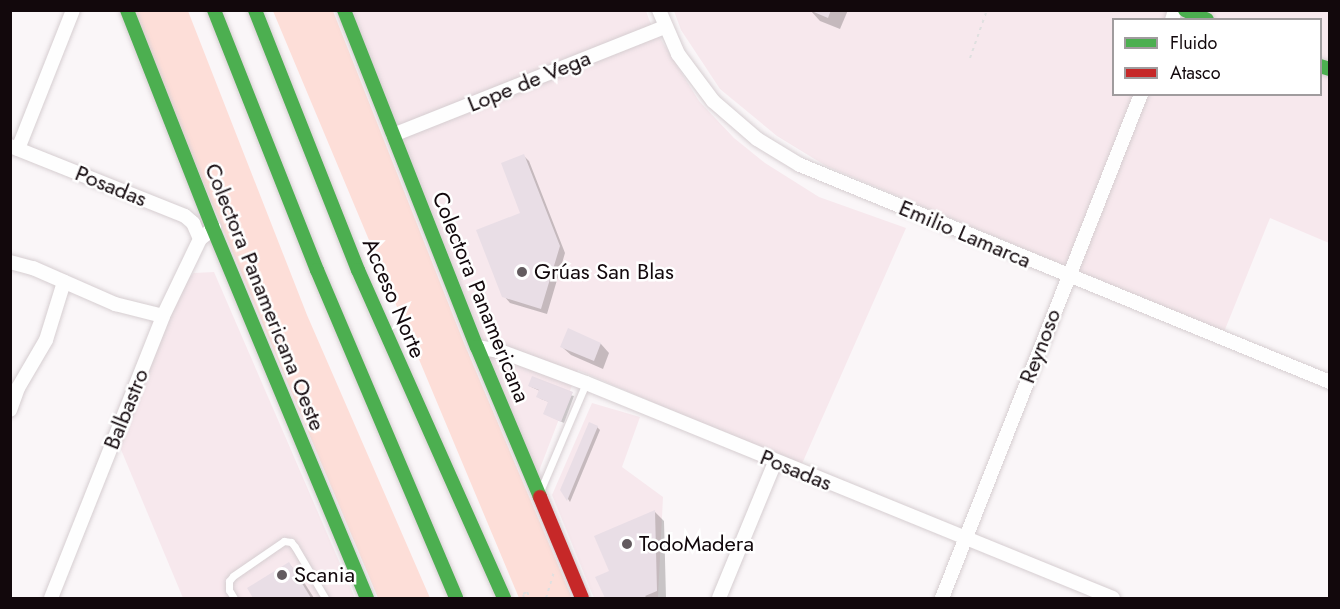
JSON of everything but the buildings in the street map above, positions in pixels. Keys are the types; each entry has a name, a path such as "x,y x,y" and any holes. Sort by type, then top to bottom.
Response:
{"main road":[{"name":"Colectora Panamericana Oeste","path":"127,10 214,228 368,598"},
{"path":"214,10 317,270 456,598"},
{"name":"Acceso Norte","path":"255,10 358,270 504,598"},
{"name":"Colectora Panamericana","path":"344,10 477,347 582,598"},
{"path":"1185,10 1203,18"}],"street":[{"path":"14,147 73,10"},
{"name":"Emilio Lamarca","path":"659,10 665,27 695,80 732,120 780,154 800,165 1067,277 1329,382"},
{"name":"Lope de Vega","path":"393,135 665,27"},
{"name":"Reynoso","path":"942,598 1140,96"},
{"name":"Posadas","path":"14,147 185,216 193,223 200,239"},
{"name":"Balbastro","path":"51,598 163,316 200,239 214,228"},
{"path":"10,262 33,268 115,304 163,316"},
{"path":"10,410 18,387 46,340 64,282"},
{"name":"Posadas","path":"477,347 500,351 586,383 1113,598"},
{"path":"719,598 775,462"}],"lane":[{"path":"538,496 586,383"},
{"path":"234,598 229,590 229,581 233,576 284,541 291,542 296,547 325,598"}],"path":[{"path":"970,58 987,10"},
{"path":"546,598 554,570 565,558"},
{"path":"524,598 523,594 528,592 530,598"}],"shaded area":[{"path":"131,11 188,11 307,315 430,598 378,598"},
{"path":"273,11 333,11 464,343 572,598 519,598"},
{"path":"351,11 646,11 650,22 699,101 734,138 765,163 819,197 906,228 801,466 578,370 537,476"},
{"path":"674,11 1329,11 1329,243 1270,218 1224,332 826,166 777,136 720,89 681,30"},
{"path":"214,272 355,598 183,598 117,440 184,282 194,273"},
{"path":"592,403 640,417 622,467 663,497 658,598 594,598 552,495"}],"traffic: fast":[{"path":"127,10 212,226 367,598"},
{"path":"214,10 317,270 456,598"},
{"path":"255,10 358,270 504,598"},
{"path":"344,10 477,347 540,497"},
{"path":"1185,10 1203,18"},
{"path":"1322,67 1330,69"}],"traffic: jam":[{"path":"540,497 582,598"}],"place":[{"name":"Grúas San Blas","path":"522,272"},
{"name":"TodoMadera","path":"627,544"},
{"name":"Scania","path":"282,575"}]}
